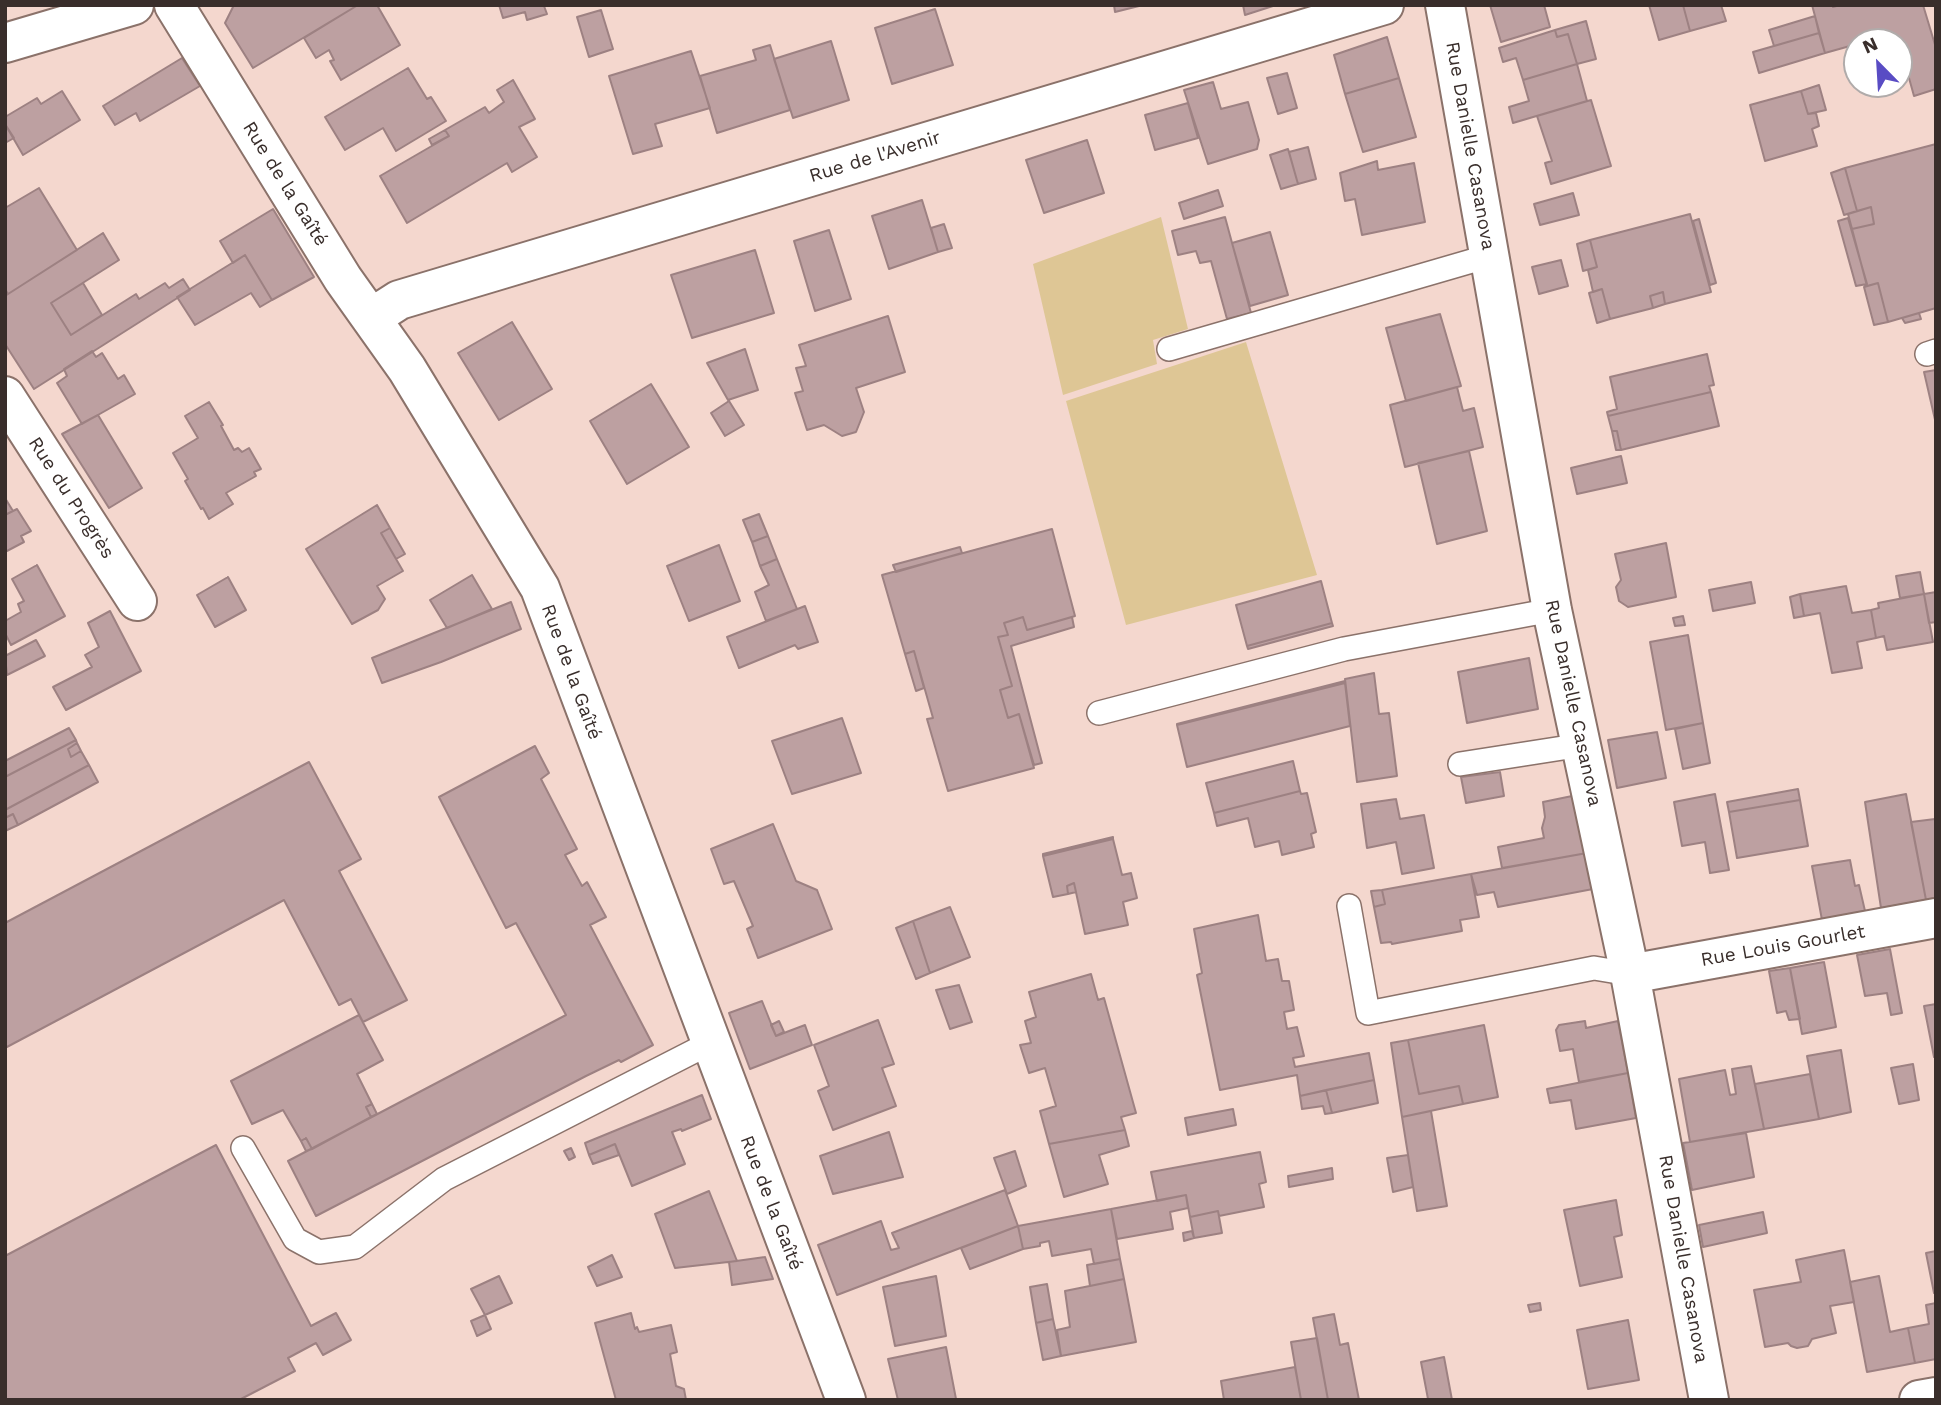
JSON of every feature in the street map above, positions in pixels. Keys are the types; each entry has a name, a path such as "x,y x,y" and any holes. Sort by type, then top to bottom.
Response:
{"street":[{"path":"5,43 134,5"},
{"name":"Rue de la Gaîté","path":"174,5 343,279 407,369 540,588 846,1400"},
{"name":"Rue de l'Avenir","path":"371,318 399,300 1384,5"},
{"name":"Rue Danielle Casanova","path":"1445,5 1552,610 1630,974 1709,1400"},
{"name":"Rue du Progrès","path":"5,396 136,601"},
{"name":"Rue Louis Gourlet","path":"1630,974 1936,918"},
{"path":"1919,1400 1936,1397"}],"lane":[{"path":"1169,349 1489,256"},
{"path":"1099,713 1344,649 1552,610"},
{"path":"1460,764 1582,745"},
{"path":"1349,906 1368,1013 1594,968 1630,974"},
{"path":"243,1148 295,1239 319,1252 355,1247 444,1179 710,1043"}],"shaded area":[{"path":"1161,217 1188,329 1153,340 1157,364 1063,395 1033,264"},
{"path":"1246,342 1317,575 1126,625 1066,401"}],"building":[{"path":"234,5 358,5 253,68 225,23"},
{"path":"358,5 377,5 400,45 341,80 330,61 334,60 329,50 316,58 304,38"},
{"path":"499,5 548,5 544,6 547,14 527,20 525,12 503,18"},
{"path":"1114,5 1143,5 1115,12"},
{"path":"1243,5 1276,5 1245,15"},
{"path":"1490,5 1544,5 1550,27 1501,42"},
{"path":"1649,5 1683,5 1690,31 1659,40"},
{"path":"1683,5 1721,5 1726,21 1690,31"},
{"path":"1812,5 1923,5 1936,48 1936,89 1914,96 1913,28 1843,28 1843,48 1825,53"},
{"path":"935,9 953,65 892,84 875,28"},
{"path":"601,10 613,49 589,57 577,17"},
{"path":"1815,16 1819,33 1774,46 1769,30"},
{"path":"1586,21 1596,59 1577,64 1568,34 1557,37 1555,30"},
{"path":"1555,30 1557,37 1568,34 1577,64 1523,80 1516,58 1503,62 1499,48"},
{"path":"1819,33 1825,53 1759,73 1753,52"},
{"path":"1387,37 1399,78 1345,94 1334,55"},
{"path":"831,41 849,100 793,118 774,59"},
{"path":"770,45 790,110 717,133 700,76 756,60 753,50"},
{"path":"691,51 710,108 655,124 662,146 633,154 609,76"},
{"path":"182,58 200,86 140,121 136,113 115,125 103,106"},
{"path":"1577,64 1587,101 1513,123 1509,107 1529,101 1523,80"},
{"path":"408,68 427,99 431,97 446,121 396,151 383,128 345,150 325,117"},
{"path":"1287,73 1297,108 1278,114 1267,78"},
{"path":"1399,78 1416,137 1363,152 1345,94"},
{"path":"513,80 535,119 519,127 537,157 512,172 507,163 407,223 380,176 449,136 445,130 485,107 489,113 504,102 497,90"},
{"path":"1213,82 1221,109 1248,102 1259,140 1257,149 1208,164 1184,90"},
{"path":"1819,85 1826,110 1808,114 1801,91"},
{"path":"62,91 80,120 23,155 5,124 5,117 37,98 41,104"},
{"path":"1801,91 1808,114 1816,113 1819,126 1812,129 1817,146 1765,161 1750,105"},
{"path":"1591,100 1611,166 1551,184 1545,163 1552,161 1537,116"},
{"path":"1188,103 1198,138 1155,150 1145,115"},
{"path":"5,124 14,138 5,143"},
{"path":"445,130 449,136 432,145 429,139"},
{"path":"1087,140 1104,193 1044,213 1026,160"},
{"path":"1936,144 1936,308 1888,322 1878,283 1867,286 1852,229 1874,224 1871,207 1857,211 1845,168"},
{"path":"1308,147 1316,179 1298,184 1289,152"},
{"path":"1288,149 1298,184 1281,189 1270,155"},
{"path":"1377,161 1378,170 1414,163 1425,222 1362,235 1355,199 1345,201 1340,173"},
{"path":"1845,168 1857,211 1844,215 1831,173"},
{"path":"39,188 77,250 8,294 5,289 5,208"},
{"path":"1218,190 1223,206 1184,219 1179,203"},
{"path":"1573,193 1579,215 1540,225 1534,204"},
{"path":"922,200 938,252 889,269 872,216"},
{"path":"1871,207 1874,224 1852,229 1848,214"},
{"path":"273,209 314,277 272,300 245,255 233,263 220,241"},
{"path":"1690,214 1711,292 1665,304 1663,292 1650,296 1653,308 1610,319 1602,289 1593,292 1588,270 1597,267 1590,240"},
{"path":"1225,217 1251,313 1227,319 1211,261 1200,263 1196,251 1178,255 1172,231"},
{"path":"1848,218 1867,284 1856,286 1838,221"},
{"path":"1699,219 1716,283 1710,285 1693,221"},
{"path":"944,224 952,248 938,252 931,228"},
{"path":"829,230 851,299 815,311 794,241"},
{"path":"1270,232 1288,295 1250,306 1232,243"},
{"path":"103,233 119,260 51,303 71,335 136,294 139,299 165,283 169,288 183,279 190,290 34,389 5,344 5,296"},
{"path":"1590,240 1597,267 1583,271 1577,244"},
{"path":"755,250 774,313 692,338 671,275"},
{"path":"245,255 272,300 260,307 251,293 195,325 177,297"},
{"path":"1561,260 1568,286 1539,294 1532,267"},
{"path":"83,283 102,315 71,335 51,303"},
{"path":"1878,283 1888,322 1874,325 1864,287"},
{"path":"1602,289 1610,319 1597,323 1589,293"},
{"path":"1663,292 1665,304 1653,308 1650,296"},
{"path":"1919,313 1921,319 1905,323 1902,318"},
{"path":"1440,314 1461,386 1406,401 1386,328"},
{"path":"888,316 905,372 856,388 864,412 856,432 842,436 824,425 807,430 795,393 803,391 796,368 806,366 799,345"},
{"path":"512,322 552,389 499,420 458,353"},
{"path":"745,349 758,390 728,400 707,363"},
{"path":"92,351 96,357 102,353 118,379 124,375 135,394 82,424 57,383 67,376 64,369"},
{"path":"1707,354 1714,385 1709,386 1711,392 1608,416 1607,412 1617,409 1610,377"},
{"path":"1936,370 1936,424 1924,372"},
{"path":"651,384 689,447 627,484 590,421"},
{"path":"1457,387 1463,411 1474,408 1483,447 1405,467 1390,405"},
{"path":"1711,392 1719,426 1621,450 1617,431 1612,431 1608,416"},
{"path":"729,401 744,425 725,436 711,413"},
{"path":"209,402 234,450 238,448 242,452 249,448 261,469 254,472 256,476 226,493 233,504 209,519 185,481 188,479 173,453 198,438 185,416"},
{"path":"98,415 142,488 109,508 62,434"},
{"path":"1612,431 1617,431 1621,450 1616,450"},
{"path":"1469,451 1487,531 1437,544 1418,463"},
{"path":"1621,456 1627,483 1577,494 1571,468"},
{"path":"5,498 13,511 5,515"},
{"path":"377,505 390,528 381,533 403,571 377,586 385,599 378,610 352,624 306,549"},
{"path":"17,509 31,531 21,536 24,542 5,552 5,515"},
{"path":"759,514 768,536 752,542 743,520"},
{"path":"390,528 405,554 396,559 381,533"},
{"path":"1052,529 1075,616 1027,630 1023,617 1004,623 1008,635 998,637 1012,686 1000,690 1008,718 1019,714 1034,768 948,791 927,719 933,718 914,651 905,654 882,575"},
{"path":"768,536 777,559 760,566 752,542"},
{"path":"1666,543 1676,597 1628,607 1619,601 1616,587 1621,580 1615,554"},
{"path":"719,545 740,601 689,621 667,566"},
{"path":"960,547 962,553 896,572 893,565"},
{"path":"777,559 797,609 766,621 755,592 769,585 760,566"},
{"path":"37,565 65,616 11,645 5,633 5,621 21,612 18,604 24,601 12,579"},
{"path":"1920,572 1924,594 1900,598 1896,576"},
{"path":"472,575 492,609 447,628 430,600"},
{"path":"228,577 246,610 215,627 197,595"},
{"path":"1321,581 1332,623 1247,646 1236,605"},
{"path":"1751,582 1755,603 1713,611 1709,590"},
{"path":"1846,586 1852,613 1871,610 1876,638 1857,642 1862,668 1832,673 1820,613 1804,616 1800,594"},
{"path":"1936,592 1936,622 1929,623 1924,594"},
{"path":"1800,594 1804,616 1794,618 1790,597"},
{"path":"1924,594 1933,642 1887,650 1884,636 1876,638 1871,610 1879,608 1878,603"},
{"path":"511,602 521,629 382,683 372,658"},
{"path":"805,606 818,642 798,649 795,645 739,668 727,637"},
{"path":"110,611 141,671 66,710 53,687 92,667 85,655 99,647 88,623"},
{"path":"1683,616 1685,625 1675,626 1673,618"},
{"path":"1023,617 1027,630 1072,617 1074,627 1011,646 1042,763 1034,765 1019,714 1008,718 1000,690 1012,686 998,637 1008,635 1004,623"},
{"path":"1332,623 1333,626 1248,649 1247,646"},
{"path":"1688,635 1703,723 1666,730 1650,642"},
{"path":"36,640 45,656 7,675 5,656"},
{"path":"914,651 924,688 916,691 905,654"},
{"path":"1529,658 1538,709 1467,723 1458,672"},
{"path":"1374,673 1379,714 1389,713 1397,776 1357,782 1345,679"},
{"path":"1345,683 1177,725 1177,724"},
{"path":"1345,683 1350,726 1187,767 1177,725"},
{"path":"842,718 861,773 792,794 772,741"},
{"path":"1703,723 1710,763 1683,769 1675,729"},
{"path":"69,728 76,740 5,777 5,761"},
{"path":"1657,732 1666,778 1617,788 1608,740"},
{"path":"76,740 77,743 68,749 71,757 81,751 89,765 5,810 5,777"},
{"path":"77,743 81,751 71,757 68,749"},
{"path":"535,746 549,773 541,779 577,849 565,855 582,886 587,882 606,917 590,925 653,1045 586,1076 316,1216 288,1161 566,1015 516,923 506,928 439,797"},
{"path":"1293,761 1300,791 1214,813 1206,783"},
{"path":"309,762 361,859 339,871 407,1000 363,1022 351,999 339,1005 284,900 5,1048 5,923"},
{"path":"89,765 98,782 18,825 13,814 5,818 5,810"},
{"path":"1500,772 1504,796 1466,803 1461,777"},
{"path":"1798,789 1800,800 1729,812 1727,802"},
{"path":"1300,791 1301,794 1307,793 1316,832 1311,834 1314,847 1282,855 1279,841 1255,847 1248,818 1217,826 1214,813"},
{"path":"1715,794 1729,870 1710,873 1705,842 1682,846 1674,802"},
{"path":"1906,794 1926,900 1881,908 1865,802"},
{"path":"1577,795 1587,853 1502,868 1498,847 1544,838 1543,802"},
{"path":"1396,799 1400,819 1424,815 1434,868 1402,874 1396,842 1367,848 1361,804"},
{"path":"1800,800 1808,846 1737,858 1729,812"},
{"path":"13,814 18,825 5,831 5,818"},
{"path":"1935,819 1936,898 1926,900 1911,822"},
{"path":"773,824 796,881 817,890 832,929 758,958 747,929 753,926 734,881 724,884 711,849"},
{"path":"1113,839 1043,856 1043,854"},
{"path":"1113,839 1122,875 1131,873 1137,898 1123,902 1128,925 1085,934 1074,883 1067,886 1068,894 1053,897 1043,856"},
{"path":"1587,853 1593,889 1498,907 1494,892 1477,895 1471,874"},
{"path":"1850,860 1855,886 1859,885 1865,911 1822,920 1812,866"},
{"path":"1471,874 1479,917 1460,920 1462,931 1392,944 1381,943 1374,907 1385,904 1382,890"},
{"path":"1074,883 1076,892 1068,894 1067,886"},
{"path":"1382,890 1385,904 1374,907 1371,891"},
{"path":"950,907 970,957 930,973 913,921"},
{"path":"1258,915 1266,961 1278,959 1282,981 1289,981 1294,1010 1284,1012 1287,1029 1297,1027 1304,1056 1293,1058 1295,1067 1369,1053 1374,1080 1300,1096 1297,1075 1220,1090 1197,975 1202,973 1194,929"},
{"path":"913,921 930,973 916,979 896,928"},
{"path":"1890,949 1902,1013 1891,1015 1887,993 1865,996 1857,955"},
{"path":"1824,962 1836,1027 1802,1034 1790,968"},
{"path":"1790,968 1800,1019 1789,1020 1786,1011 1777,1013 1769,971"},
{"path":"1091,974 1098,1000 1104,998 1136,1113 1121,1117 1125,1130 1049,1144 1040,1111 1056,1106 1045,1068 1029,1073 1020,1045 1031,1043 1025,1021 1036,1017 1029,992"},
{"path":"959,985 972,1022 950,1029 936,990"},
{"path":"762,1001 776,1036 805,1025 812,1045 750,1069 729,1013"},
{"path":"1936,1004 1936,1056 1934,1057 1924,1006"},
{"path":"359,1015 383,1060 357,1074 372,1104 366,1107 371,1117 312,1149 306,1138 301,1141 283,1110 252,1124 231,1081"},
{"path":"878,1020 894,1064 882,1068 896,1106 833,1130 818,1091 829,1086 814,1045"},
{"path":"779,1021 784,1032 776,1036 771,1025"},
{"path":"1585,1021 1586,1028 1618,1021 1628,1073 1579,1082 1573,1049 1560,1051 1556,1030 1559,1025"},
{"path":"1484,1025 1498,1097 1463,1104 1459,1086 1419,1094 1408,1040"},
{"path":"1408,1040 1419,1094 1459,1086 1463,1104 1402,1117 1391,1043"},
{"path":"1841,1050 1851,1112 1819,1119 1807,1056"},
{"path":"1913,1064 1919,1100 1899,1104 1891,1068"},
{"path":"1751,1066 1764,1129 1690,1142 1679,1079 1725,1070 1730,1095 1736,1094 1732,1069"},
{"path":"1628,1073 1636,1118 1576,1129 1571,1100 1550,1103 1547,1089"},
{"path":"1810,1074 1819,1119 1764,1129 1755,1084"},
{"path":"1374,1080 1378,1103 1332,1113 1326,1090"},
{"path":"1326,1090 1332,1113 1325,1114 1323,1106 1302,1109 1300,1096"},
{"path":"702,1095 711,1119 682,1131 672,1132 685,1164 632,1186 615,1144 589,1155 585,1143"},
{"path":"372,1104 377,1114 371,1117 366,1107"},
{"path":"1233,1109 1236,1125 1188,1135 1185,1118"},
{"path":"1431,1111 1447,1206 1417,1211 1402,1117"},
{"path":"1125,1130 1129,1146 1099,1155 1108,1184 1064,1197 1049,1144"},
{"path":"889,1132 903,1177 833,1194 820,1156"},
{"path":"1746,1133 1754,1177 1692,1190 1683,1143"},
{"path":"306,1138 312,1149 306,1151 301,1141"},
{"path":"615,1144 619,1155 593,1164 589,1155"},
{"path":"216,1145 311,1326 336,1313 351,1340 323,1355 316,1343 288,1358 295,1371 239,1400 5,1400 5,1256"},
{"path":"571,1148 575,1157 569,1160 564,1151"},
{"path":"1015,1151 1026,1186 1007,1194 994,1158"},
{"path":"1260,1152 1266,1182 1259,1184 1264,1207 1219,1216 1218,1211 1190,1217 1186,1195 1157,1201 1151,1172"},
{"path":"1408,1155 1413,1187 1393,1192 1387,1158"},
{"path":"1332,1168 1333,1179 1289,1187 1288,1176"},
{"path":"1005,1190 1018,1226 837,1295 818,1245 881,1221 891,1250 899,1248 892,1233"},
{"path":"709,1191 737,1261 675,1268 655,1214"},
{"path":"1186,1195 1188,1208 1170,1212 1173,1229 1117,1239 1111,1209"},
{"path":"1616,1200 1622,1235 1614,1237 1622,1277 1580,1286 1564,1210"},
{"path":"1111,1209 1120,1259 1094,1264 1091,1249 1052,1256 1049,1241 1040,1243 1040,1246 1023,1249 1018,1226"},
{"path":"1218,1211 1222,1233 1194,1238 1190,1217"},
{"path":"1763,1212 1767,1233 1703,1247 1699,1225"},
{"path":"1018,1226 1023,1249 970,1269 961,1248"},
{"path":"1192,1231 1194,1238 1184,1241 1183,1233"},
{"path":"1844,1250 1854,1302 1830,1306 1836,1333 1812,1339 1808,1346 1797,1348 1788,1343 1765,1347 1754,1290 1801,1282 1796,1260"},
{"path":"1936,1251 1936,1292 1934,1293 1926,1253"},
{"path":"612,1255 622,1277 597,1286 588,1267"},
{"path":"765,1257 773,1279 732,1285 729,1262"},
{"path":"1120,1259 1124,1279 1090,1286 1087,1265"},
{"path":"499,1276 512,1303 485,1315 471,1289"},
{"path":"936,1276 946,1336 895,1346 883,1287"},
{"path":"1879,1276 1890,1332 1908,1328 1915,1363 1867,1372 1850,1282"},
{"path":"1124,1279 1136,1342 1061,1356 1057,1330 1070,1327 1065,1291"},
{"path":"1047,1284 1053,1319 1036,1323 1030,1287"},
{"path":"1540,1303 1541,1310 1530,1312 1528,1305"},
{"path":"1936,1303 1936,1359 1915,1363 1908,1328 1929,1324 1926,1305"},
{"path":"631,1313 635,1329 637,1327 639,1332 671,1325 677,1352 670,1354 676,1386 684,1389 686,1400 616,1400 595,1323"},
{"path":"1334,1314 1340,1345 1348,1343 1359,1400 1328,1400 1313,1318"},
{"path":"485,1315 491,1329 477,1336 471,1321"},
{"path":"1053,1319 1061,1356 1043,1360 1036,1323"},
{"path":"1628,1320 1639,1380 1588,1389 1577,1330"},
{"path":"1317,1338 1328,1400 1301,1400 1291,1342"},
{"path":"946,1347 956,1399 898,1400 888,1359"},
{"path":"1444,1357 1452,1400 1424,1400 1428,1399 1421,1362"},
{"path":"1295,1367 1301,1400 1224,1400 1221,1381"}]}
